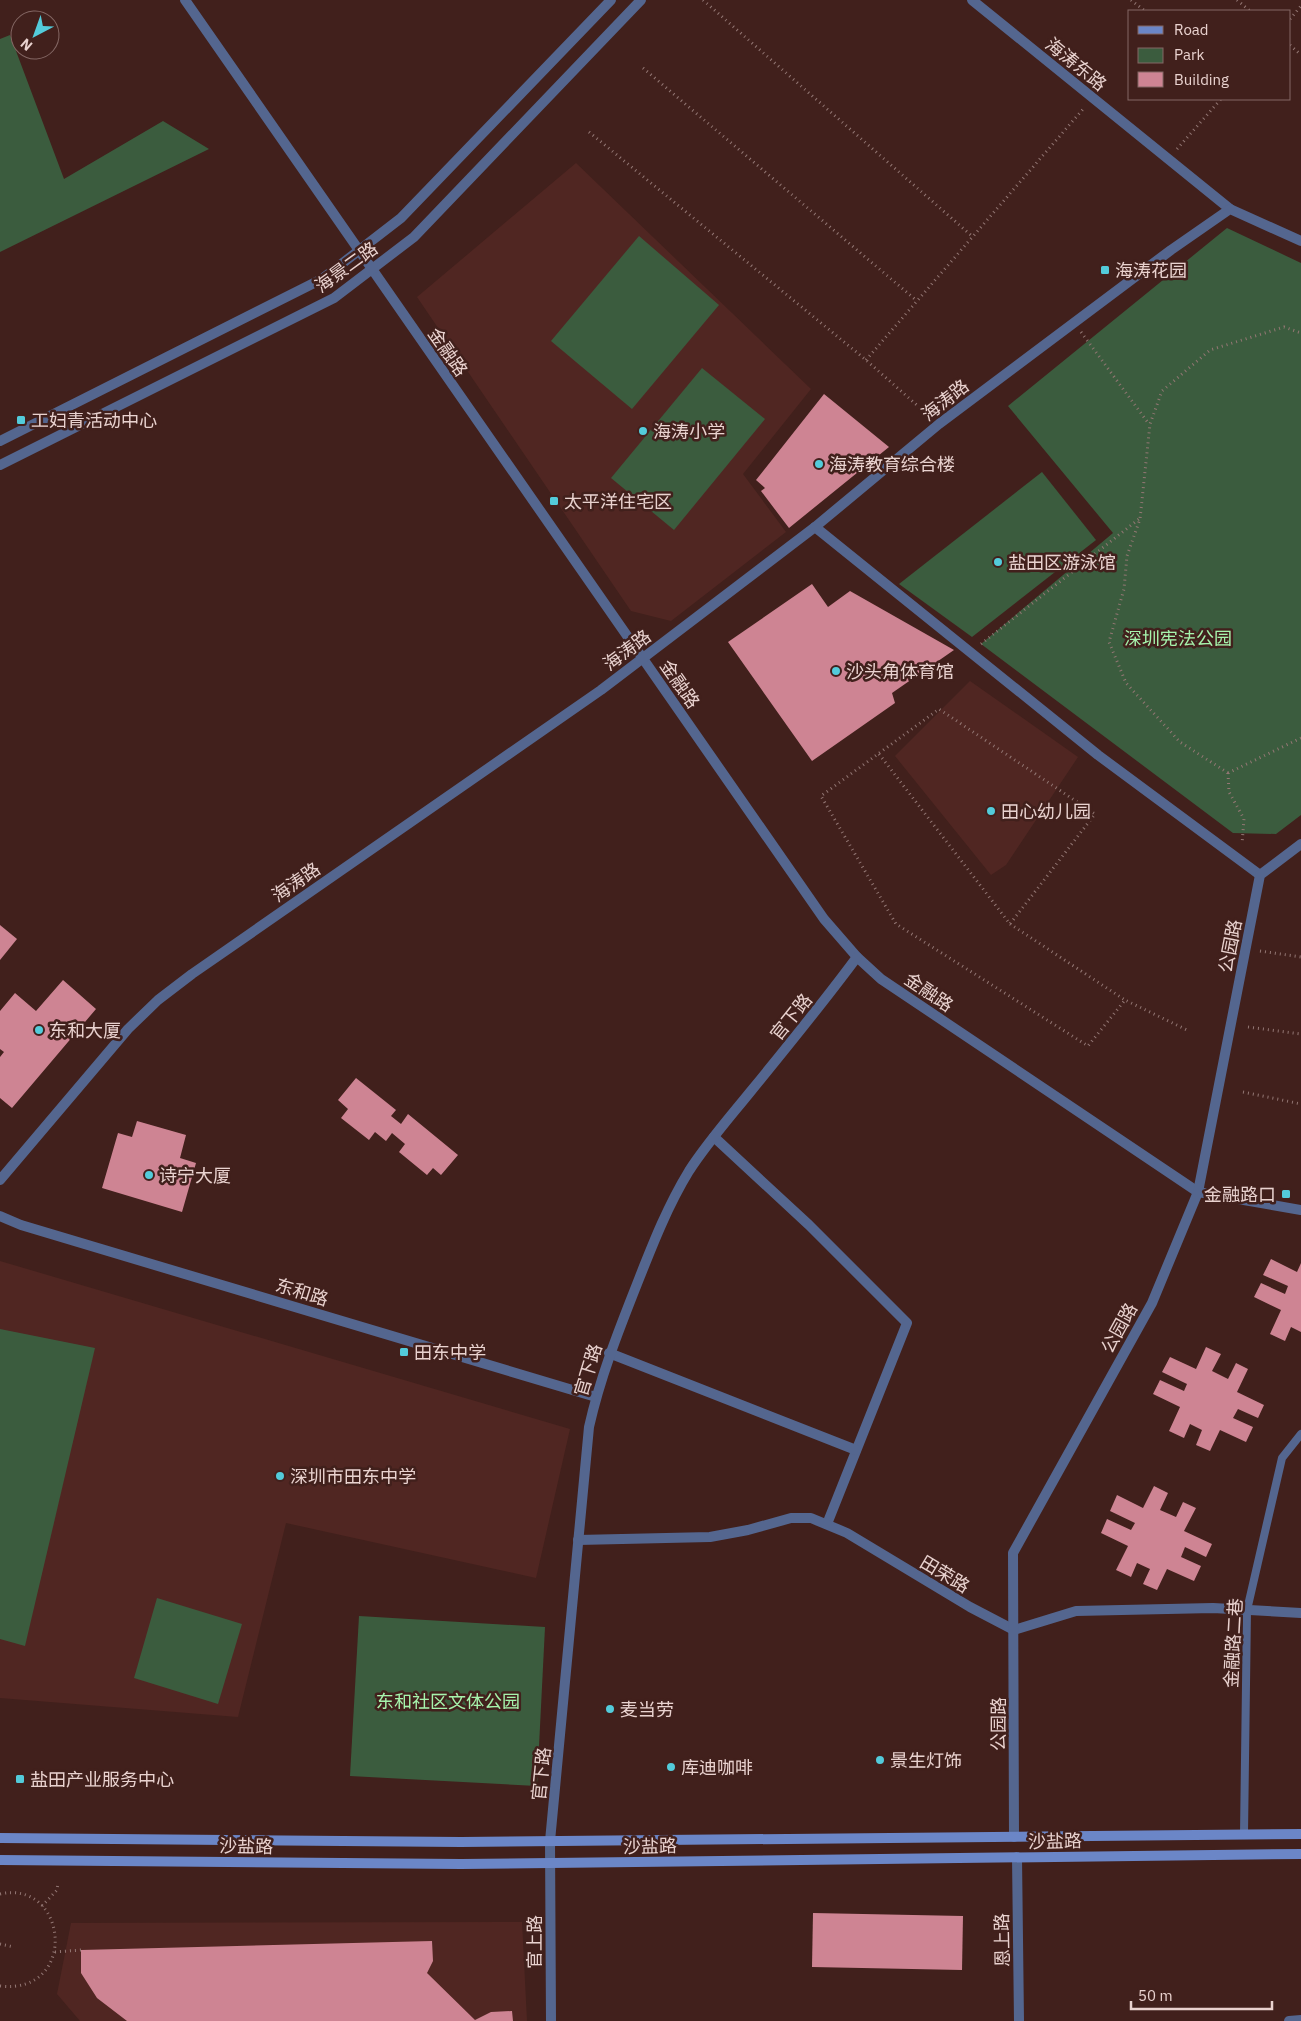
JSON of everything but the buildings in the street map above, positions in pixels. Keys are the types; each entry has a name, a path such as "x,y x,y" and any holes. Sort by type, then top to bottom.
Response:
{"main road":[{"name":"沙盐路","path":"0,1838 461,1842 1301,1834"},
{"name":"沙盐路","path":"0,1860 451,1864 1301,1854"}],"street":[{"name":"金融路","path":"185,0 824,920 857,957 881,979 1198,1192 1301,1210"},
{"name":"海景二路","path":"0,441 322,279 401,218 611,0"},
{"name":"海景二路","path":"0,465 334,298 414,237 641,0"},
{"name":"海涛东路","path":"972,0 1230,209"},
{"path":"1230,209 1301,241"},
{"name":"海涛路","path":"0,1180 128,1029 158,1000 192,974 601,690 815,527 939,424 1171,250 1230,209"},
{"path":"815,527 1098,755 1260,875 1301,844"},
{"name":"公园路","path":"1014,1836 1013,1553 1152,1302 1198,1192 1260,875"},
{"name":"官下路","path":"549,1863 589,1428 609,1353 669,1207 690,1170 714,1137 829,996 857,957"},
{"path":"714,1137 809,1225 907,1322 827,1524"},
{"name":"东和路","path":"0,1216 21,1225 596,1397"},
{"path":"609,1353 856,1450"},
{"name":"田荣路","path":"578,1540 710,1537 748,1530 791,1518 811,1518 847,1533 982,1615 1014,1630"},
{"path":"1014,1630 1076,1611 1213,1608 1301,1612"},
{"name":"恩上路","path":"1017,1858 1019,2021"},
{"name":"官上路","path":"549,1863 551,2021"},
{"path":"1289,2021 1301,2020"}],"lane":[{"name":"金融路二巷","path":"1244,1834 1247,1610 1282,1458 1301,1434"}],"path":[{"path":"703,0 973,237"},
{"path":"1131,0 1144,10"},
{"path":"1237,0 1249,10"},
{"path":"1291,18 1301,6"},
{"path":"1291,46 1301,55"},
{"path":"643,68 917,301"},
{"path":"866,360 1092,98"},
{"path":"1168,160 1220,100"},
{"path":"588,132 866,360 939,424"},
{"path":"1074,323 1150,424"},
{"path":"1228,773 1180,742 1126,683 1109,642 1124,589 1127,556 1140,519 1150,424 1162,391 1210,350 1284,327 1301,333"},
{"path":"970,652 1140,519"},
{"path":"1010,924 1094,814 939,709 821,796 896,924 1088,1046 1124,1000"},
{"path":"1228,773 1301,738"},
{"path":"878,754 1010,924 1124,1000 1187,1030"},
{"path":"1228,773 1229,792 1244,819 1240,860"},
{"path":"1258,950 1301,957"},
{"path":"1248,1027 1301,1034"},
{"path":"1243,1092 1301,1104"},
{"path":"42,1906 57,1890 58,1883"},
{"path":"0,1894 19,1894 32,1899 42,1906 55,1928 57,1940 50,1965 40,1976 29,1983 15,1987 0,1986"},
{"path":"1,1944 14,1947"},
{"path":"55,1952 81,1950"}],"shaded area":[{"name":"海涛小学","path":"576,163 811,389 743,474 786,532 671,621 631,611 417,297"},
{"name":"田心幼儿园","path":"970,681 1078,757 1006,865 991,875 895,756"},
{"name":"深圳市田东中学","path":"0,1261 570,1429 536,1578 286,1523 238,1717 0,1698"},
{"path":"522,1922 527,2021 80,2021 57,1994 71,1923"}],"green space":[{"path":"10,35 10,60 19,60 64,179 163,121 209,149 0,252 0,39"},
{"name":"深圳宪法公园","path":"1227,228 1301,263 1301,815 1276,834 1233,833 981,644 1113,533 1008,406"},
{"path":"639,236 719,305 632,409 551,341"},
{"path":"702,368 765,419 674,530 611,478"},
{"name":"盐田区游泳馆","path":"1042,472 1096,540 972,637 899,584"},
{"path":"0,1329 95,1348 25,1646 0,1639"},
{"path":"157,1598 242,1624 218,1704 134,1678"},
{"name":"东和社区文体公园","path":"359,1616 545,1627 537,1786 350,1776"}],"place":[{"name":"海涛花园","path":"1105,270"},
{"name":"工妇青活动中心","path":"21,420"},
{"name":"海涛小学","path":"643,431"},
{"name":"海涛教育综合楼","path":"819,464"},
{"name":"太平洋住宅区","path":"554,501"},
{"name":"盐田区游泳馆","path":"998,562"},
{"name":"沙头角体育馆","path":"836,671"},
{"name":"田心幼儿园","path":"991,811"},
{"name":"东和大厦","path":"39,1030"},
{"name":"诗宁大厦","path":"149,1175"},
{"name":"金融路口","path":"1286,1194"},
{"name":"田东中学","path":"404,1352"},
{"name":"深圳市田东中学","path":"280,1476"},
{"name":"麦当劳","path":"610,1709"},
{"name":"景生灯饰","path":"880,1760"},
{"name":"库迪咖啡","path":"671,1767"},
{"name":"盐田产业服务中心","path":"20,1779"}]}
